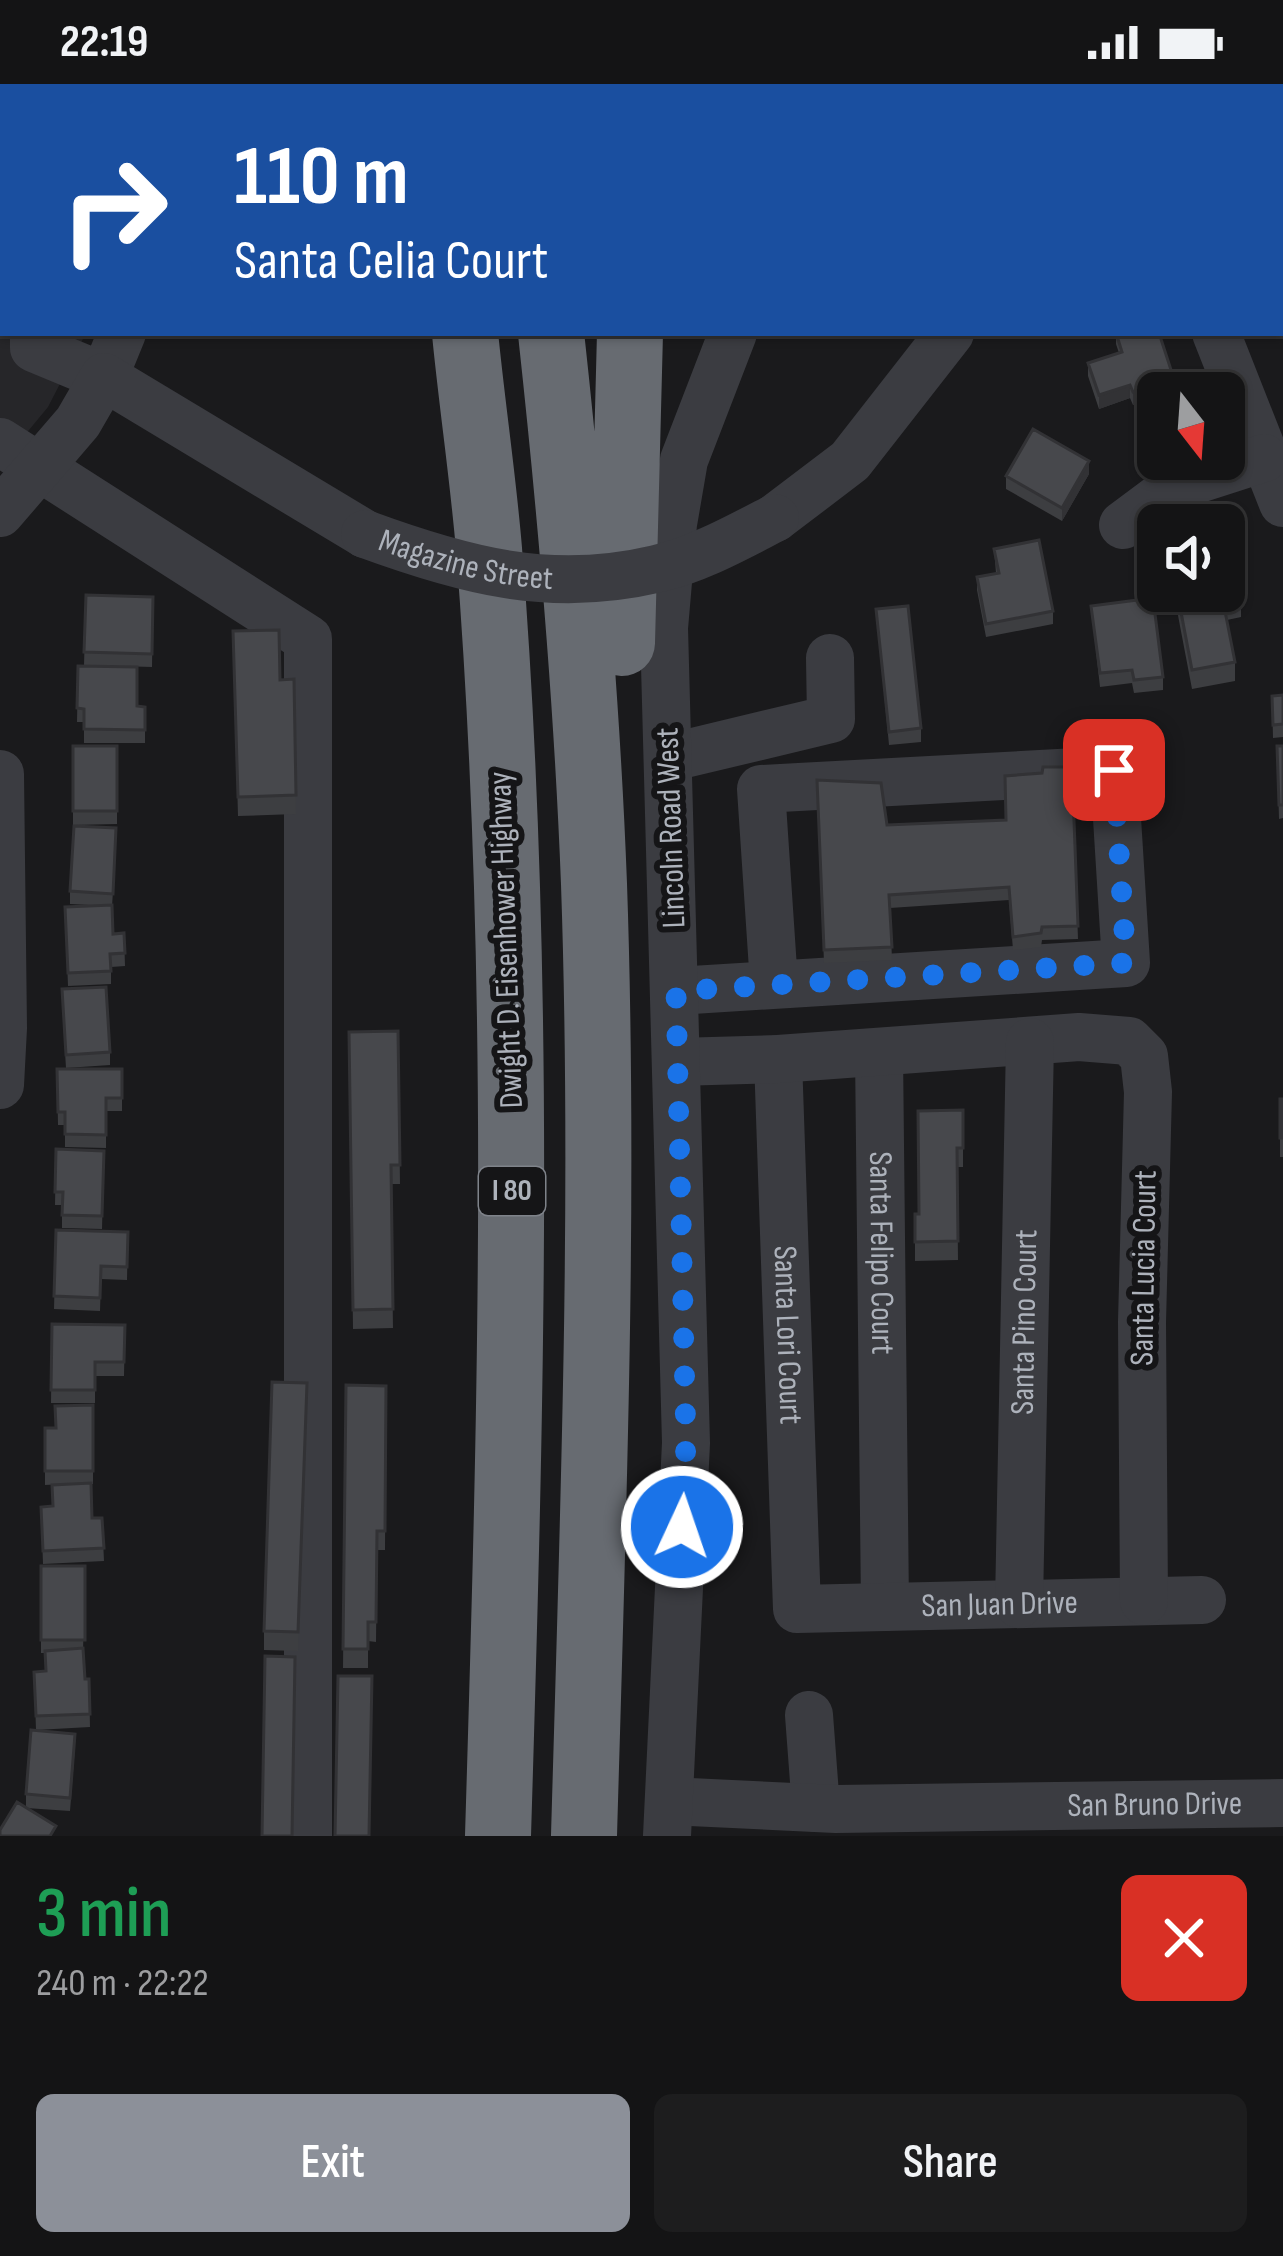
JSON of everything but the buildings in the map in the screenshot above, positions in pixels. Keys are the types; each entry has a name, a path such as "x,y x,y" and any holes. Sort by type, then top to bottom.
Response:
{"highway":[{"path":"422,336 445,479 489,547"},
{"name":"Dwight D. Eisenhower Highway","path":"465,336 489,547 507,904 512,1121 512,1340 498,1836"},
{"path":"550,336 571,542 594,883 599,1242 584,1836"},
{"path":"594,883 624,759 622,618 630,336"}],"street":[{"name":"Lincoln Road West","path":"668,1819 686,1443 664,628 684,460 732,336"},
{"name":"Magazine Street","path":"23,351 113,355 364,534 481,572 522,579 572,579 656,569 725,544 776,518 850,461 948,336"},
{"path":"1217,336 1283,503"},
{"path":"0,512 78,422 113,355"},
{"path":"0,442 308,639 308,1836"},
{"path":"1123,525 1174,488 1264,458"},
{"path":"668,758 831,719 830,658"},
{"path":"676,991 1126,963 1114,770 761,789 774,984"},
{"path":"0,774 0,1085"},
{"name":"Santa Lucia Court","path":"1030,1042 1079,1037 1129,1041 1144,1056 1148,1092 1142,1322 1144,1601"},
{"path":"677,1062 1030,1042"},
{"name":"Santa Pino Court","path":"1019,1604 1030,1042"},
{"name":"Santa Felipo Court","path":"879,1052 884,1607"},
{"name":"Santa Lori Court","path":"778,1059 797,1609"},
{"name":"San Juan Drive","path":"797,1609 1202,1600"},
{"path":"809,1715 816,1808"},
{"name":"San Bruno Drive","path":"668,1819 816,1808 962,1822 1283,1803"}],"shaded area":[{"path":"0,336 84,336 48,407 0,465"}],"route":[{"path":"682,1527 686,1443 676,991 1126,963 1114,770"}]}
